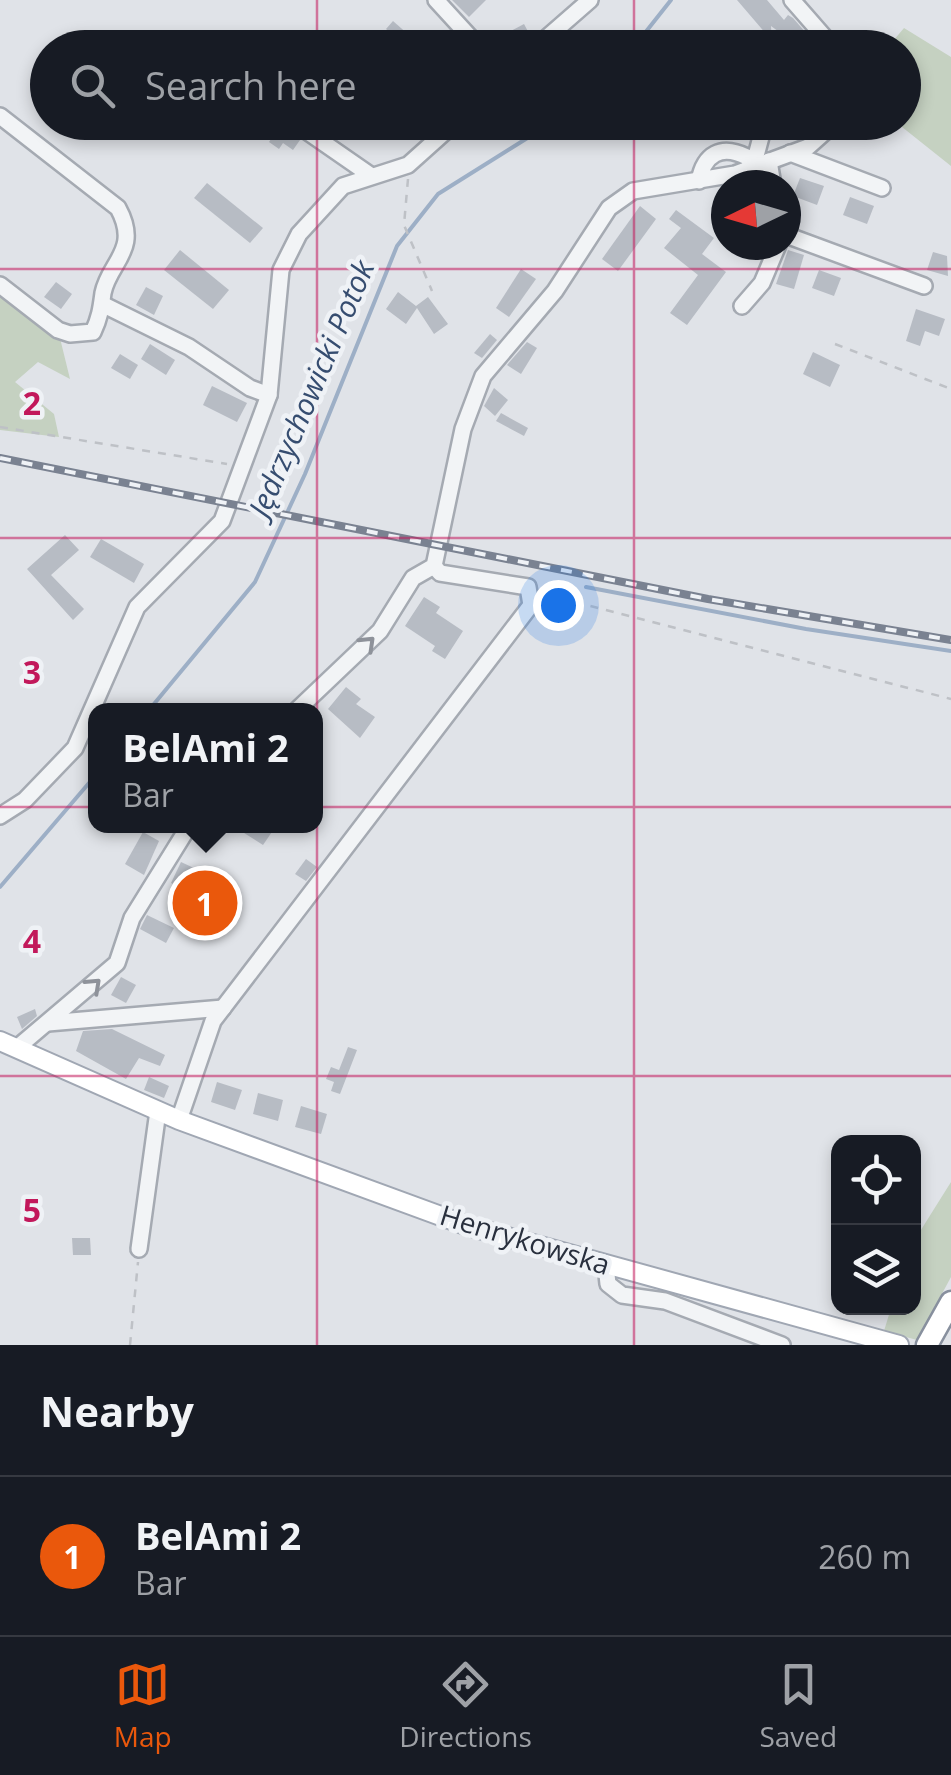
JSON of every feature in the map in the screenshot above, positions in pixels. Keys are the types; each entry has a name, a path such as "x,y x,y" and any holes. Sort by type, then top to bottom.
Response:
{"highway":[{"path":"927,1345 951,1302"}],"main road":[{"name":"Henrykowska","path":"9,1044 178,1120 468,1226 893,1343"}],"street":[{"path":"436,0 464,30"},
{"path":"556,30 590,0"},
{"path":"792,0 818,30"},
{"path":"0,116 30,139"},
{"path":"0,284 70,334 93,332 106,306 104,293 122,260 124,220 98,191 31,140"},
{"path":"320,140 370,175"},
{"path":"95,703 138,607 222,520 269,395 281,270 299,234 343,186 408,165 436,140"},
{"path":"763,140 761,164 764,170"},
{"path":"304,703 380,631 414,578 434,566 463,428 483,376 555,292 608,208 633,191 698,181 761,164 808,147 816,140"},
{"path":"698,181 702,165 711,154 724,150 761,164"},
{"path":"790,153 882,188"},
{"path":"801,241 924,286"},
{"path":"742,306 762,283 772,260"},
{"path":"106,306 190,347 250,388 269,395"},
{"path":"178,1120 213,1021 531,605 528,588 440,573 434,566"},
{"path":"0,816 24,800 75,748 88,719"},
{"path":"9,1044 48,1024 117,963 132,918 186,833"},
{"path":"48,1024 223,1008"},
{"path":"139,1249 158,1112"},
{"path":"606,1265 608,1284 622,1295 665,1301 782,1345"}],"path":[{"path":"408,165 406,230 432,291"},
{"path":"835,344 951,389"},
{"path":"0,427 227,464 237,483"},
{"path":"531,605 575,602 951,699"},
{"path":"130,1345 139,1249"}],"green space":[{"path":"921,38 951,57 951,166 918,140"},
{"path":"0,290 58,330 70,379 38,362 15,382 54,414 59,437 0,430"},
{"path":"951,1182 951,1277 917,1340 884,1331 889,1315 921,1315 921,1230"}],"building":[{"path":"452,0 486,0 469,17"},
{"path":"737,0 767,0 784,20 788,15 803,30 776,30 771,26 771,30 763,30"},
{"path":"393,21 403,30 387,30"},
{"path":"300,140 293,150 283,143 279,149 269,142"},
{"path":"801,178 824,186 817,205 801,199"},
{"path":"207,183 263,228 250,243 194,198"},
{"path":"850,197 874,206 867,224 843,215"},
{"path":"640,206 656,219 618,271 602,259"},
{"path":"676,210 711,236 702,254 726,272 687,325 670,313 698,275 664,248 681,228 669,219"},
{"path":"180,250 229,290 213,309 164,270"},
{"path":"933,252 947,256 948,276 927,270"},
{"path":"801,254 804,255 794,289 776,284 784,260 801,260"},
{"path":"521,269 536,279 509,317 496,308"},
{"path":"819,270 841,278 834,296 812,288"},
{"path":"56,282 72,294 61,309 44,297"},
{"path":"146,287 163,296 154,315 136,305"},
{"path":"398,292 416,306 428,297 448,324 434,334 417,308 406,324 386,309"},
{"path":"916,309 945,319 939,336 925,331 920,346 906,341"},
{"path":"490,334 497,340 482,358 474,353"},
{"path":"527,342 537,348 521,374 507,365"},
{"path":"150,344 175,360 166,375 141,359"},
{"path":"813,352 840,365 830,387 803,374"},
{"path":"120,354 138,365 130,379 111,368"},
{"path":"212,386 247,403 237,422 203,405"},
{"path":"494,388 508,400 495,416 484,406"},
{"path":"501,413 528,428 524,436 496,421"},
{"path":"65,535 79,550 51,575 84,609 73,620 27,569"},
{"path":"101,539 144,564 134,583 90,557"},
{"path":"424,597 440,607 436,613 463,631 445,659 432,651 435,646 405,626"},
{"path":"346,687 361,699 356,704 375,717 360,738 328,709"},
{"path":"142,833 159,841 144,875 125,864"},
{"path":"244,833 271,833 263,845"},
{"path":"306,859 317,867 306,881 295,874"},
{"path":"181,862 196,869 187,890 171,883"},
{"path":"194,891 222,904 216,916 188,903"},
{"path":"147,915 174,928 166,943 140,929"},
{"path":"121,977 136,985 126,1003 111,995"},
{"path":"35,1009 37,1016 22,1029 17,1017"},
{"path":"112,1029 165,1055 160,1066 139,1058 126,1079 76,1051 83,1031"},
{"path":"348,1047 357,1050 340,1094 331,1091 334,1082 326,1079 331,1067 339,1070"},
{"path":"149,1077 169,1086 164,1098 144,1090"},
{"path":"217,1082 242,1090 235,1110 211,1102"},
{"path":"258,1093 283,1100 278,1121 253,1114"},
{"path":"301,1106 327,1114 321,1134 295,1127"},
{"path":"72,1238 90,1238 91,1255 73,1255"}],"waterway":[{"name":"Jędrzychowicki Potok","path":"647,30 671,0"},
{"name":"Jędrzychowicki Potok","path":"155,703 255,582 305,474 397,246 438,194 524,140"},
{"path":"586,587 806,629 951,651"},
{"name":"Jędrzychowicki Potok","path":"0,887 88,784"}],"railway":[{"path":"0,458 708,599 951,640"}],"place":[{"name":"BelAmi 2","path":"205,903"}]}
